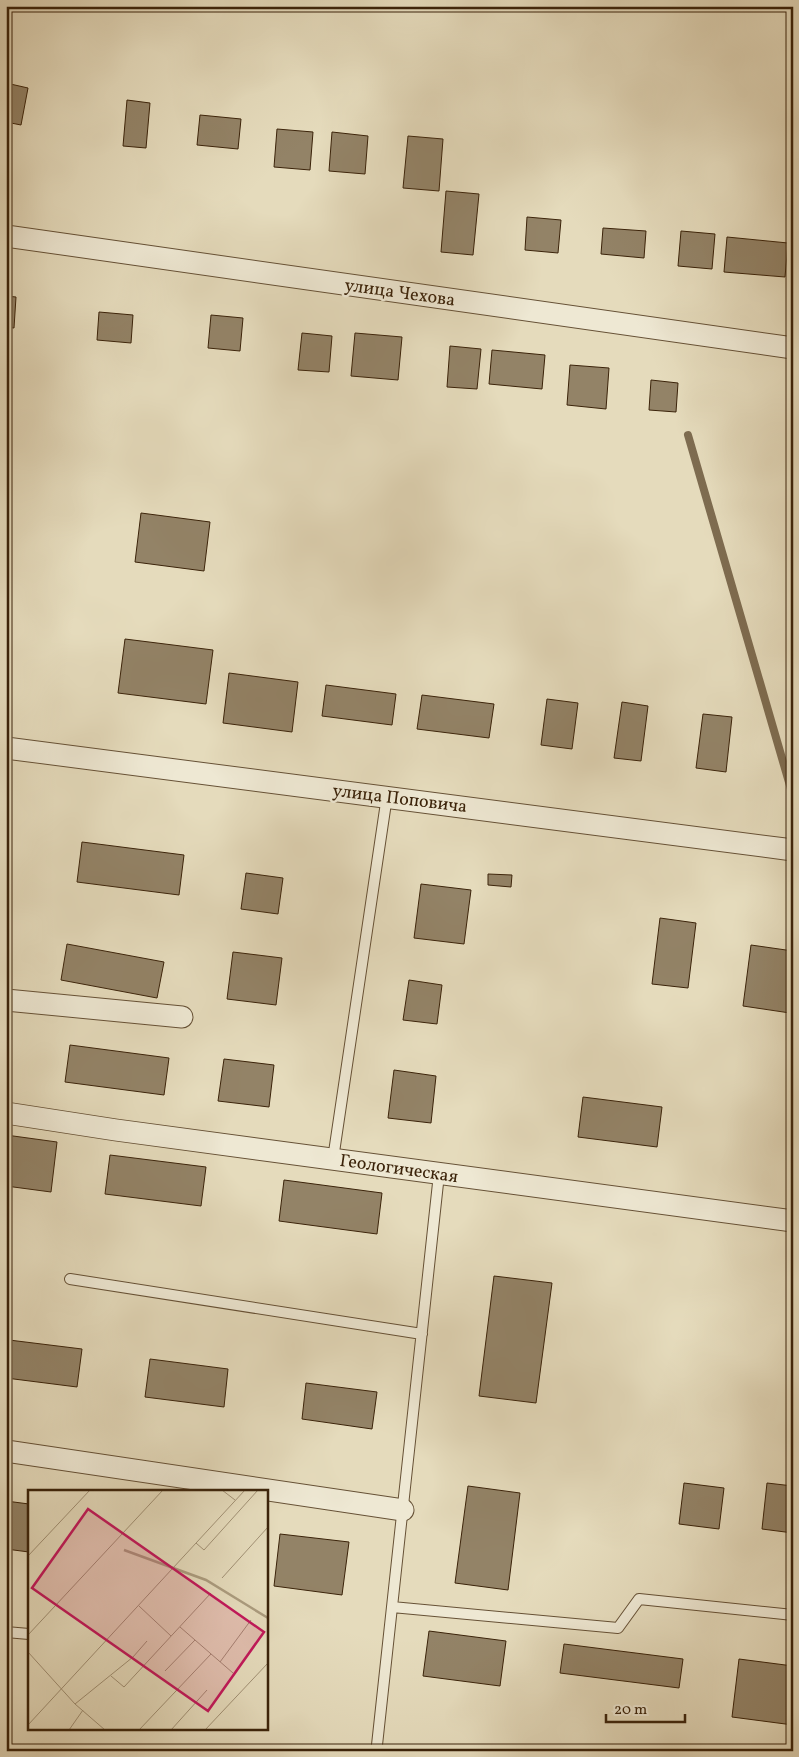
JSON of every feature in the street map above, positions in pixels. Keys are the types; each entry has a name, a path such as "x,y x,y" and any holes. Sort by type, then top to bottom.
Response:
{"street":[{"name":"улица Чехова","path":"6,236 793,348"},
{"name":"улица Поповича","path":"6,748 793,850"},
{"path":"6,1000 182,1017"},
{"name":"Геологическая","path":"6,1113 333,1160 793,1221"},
{"path":"6,1451 268,1490"},
{"path":"268,1490 402,1510"}],"lane":[{"path":"333,1160 387,796"},
{"path":"377,1745 439,1174"},
{"path":"70,1279 422,1334"},
{"path":"392,1606 618,1628 639,1599 793,1615"},
{"path":"6,1632 28,1634"}],"building":[{"path":"783,6 793,6 793,12 782,11"},
{"path":"6,83 28,88 21,125 6,122"},
{"path":"127,100 150,103 146,148 123,146"},
{"path":"200,115 241,119 238,149 197,145"},
{"path":"277,129 313,132 310,170 274,167"},
{"path":"332,132 368,136 365,174 329,171"},
{"path":"408,136 443,139 439,191 403,188"},
{"path":"446,191 479,194 473,255 441,252"},
{"path":"527,217 561,220 558,253 525,250"},
{"path":"603,228 646,231 644,258 601,254"},
{"path":"681,231 715,234 712,269 678,266"},
{"path":"727,237 788,243 785,277 724,272"},
{"path":"6,296 16,297 14,328 6,327"},
{"path":"99,312 133,315 131,343 97,340"},
{"path":"211,315 243,318 240,351 208,348"},
{"path":"302,333 332,336 329,372 298,370"},
{"path":"355,333 402,337 398,380 351,376"},
{"path":"450,346 481,349 477,389 447,387"},
{"path":"492,350 545,355 542,389 489,384"},
{"path":"570,365 609,368 606,409 567,405"},
{"path":"651,380 678,383 676,412 649,410"},
{"path":"791,393 793,393 793,423 789,423"},
{"path":"141,513 210,522 204,571 135,562"},
{"path":"125,639 213,650 206,704 118,693"},
{"path":"229,673 298,682 292,732 223,723"},
{"path":"326,685 396,694 392,725 322,716"},
{"path":"422,695 494,704 489,738 417,729"},
{"path":"547,699 578,703 572,749 541,745"},
{"path":"622,702 648,706 641,761 614,758"},
{"path":"703,714 732,717 726,772 696,768"},
{"path":"6,826 11,827 6,862"},
{"path":"82,842 184,855 179,895 77,882"},
{"path":"246,873 283,878 278,914 241,909"},
{"path":"488,874 512,875 511,887 488,885"},
{"path":"421,884 471,890 464,944 414,938"},
{"path":"660,918 696,923 688,988 652,984"},
{"path":"67,944 164,962 157,998 61,980"},
{"path":"751,945 793,951 790,1013 743,1006"},
{"path":"233,952 282,958 276,1005 227,999"},
{"path":"409,980 442,985 437,1024 403,1020"},
{"path":"70,1045 169,1058 164,1095 65,1082"},
{"path":"224,1059 274,1065 269,1107 218,1101"},
{"path":"394,1070 436,1076 431,1123 388,1118"},
{"path":"583,1097 662,1107 657,1147 578,1137"},
{"path":"6,1135 57,1142 51,1192 6,1186"},
{"path":"110,1155 206,1167 201,1206 105,1194"},
{"path":"284,1180 382,1193 377,1234 279,1221"},
{"path":"494,1276 552,1283 536,1403 479,1396"},
{"path":"9,1340 82,1349 77,1387 6,1378"},
{"path":"150,1359 228,1369 224,1407 145,1397"},
{"path":"306,1383 377,1392 372,1429 302,1419"},
{"path":"684,1483 724,1488 719,1529 679,1524"},
{"path":"767,1483 793,1486 793,1533 762,1529"},
{"path":"468,1486 520,1493 508,1590 455,1583"},
{"path":"6,1501 28,1504 28,1552 6,1549"},
{"path":"280,1534 349,1542 342,1595 274,1586"},
{"path":"429,1631 506,1641 500,1686 423,1676"},
{"path":"564,1644 683,1659 679,1688 560,1673"},
{"path":"739,1659 793,1666 793,1725 732,1717"}],"waterway":[{"path":"688,435 793,796"}]}
